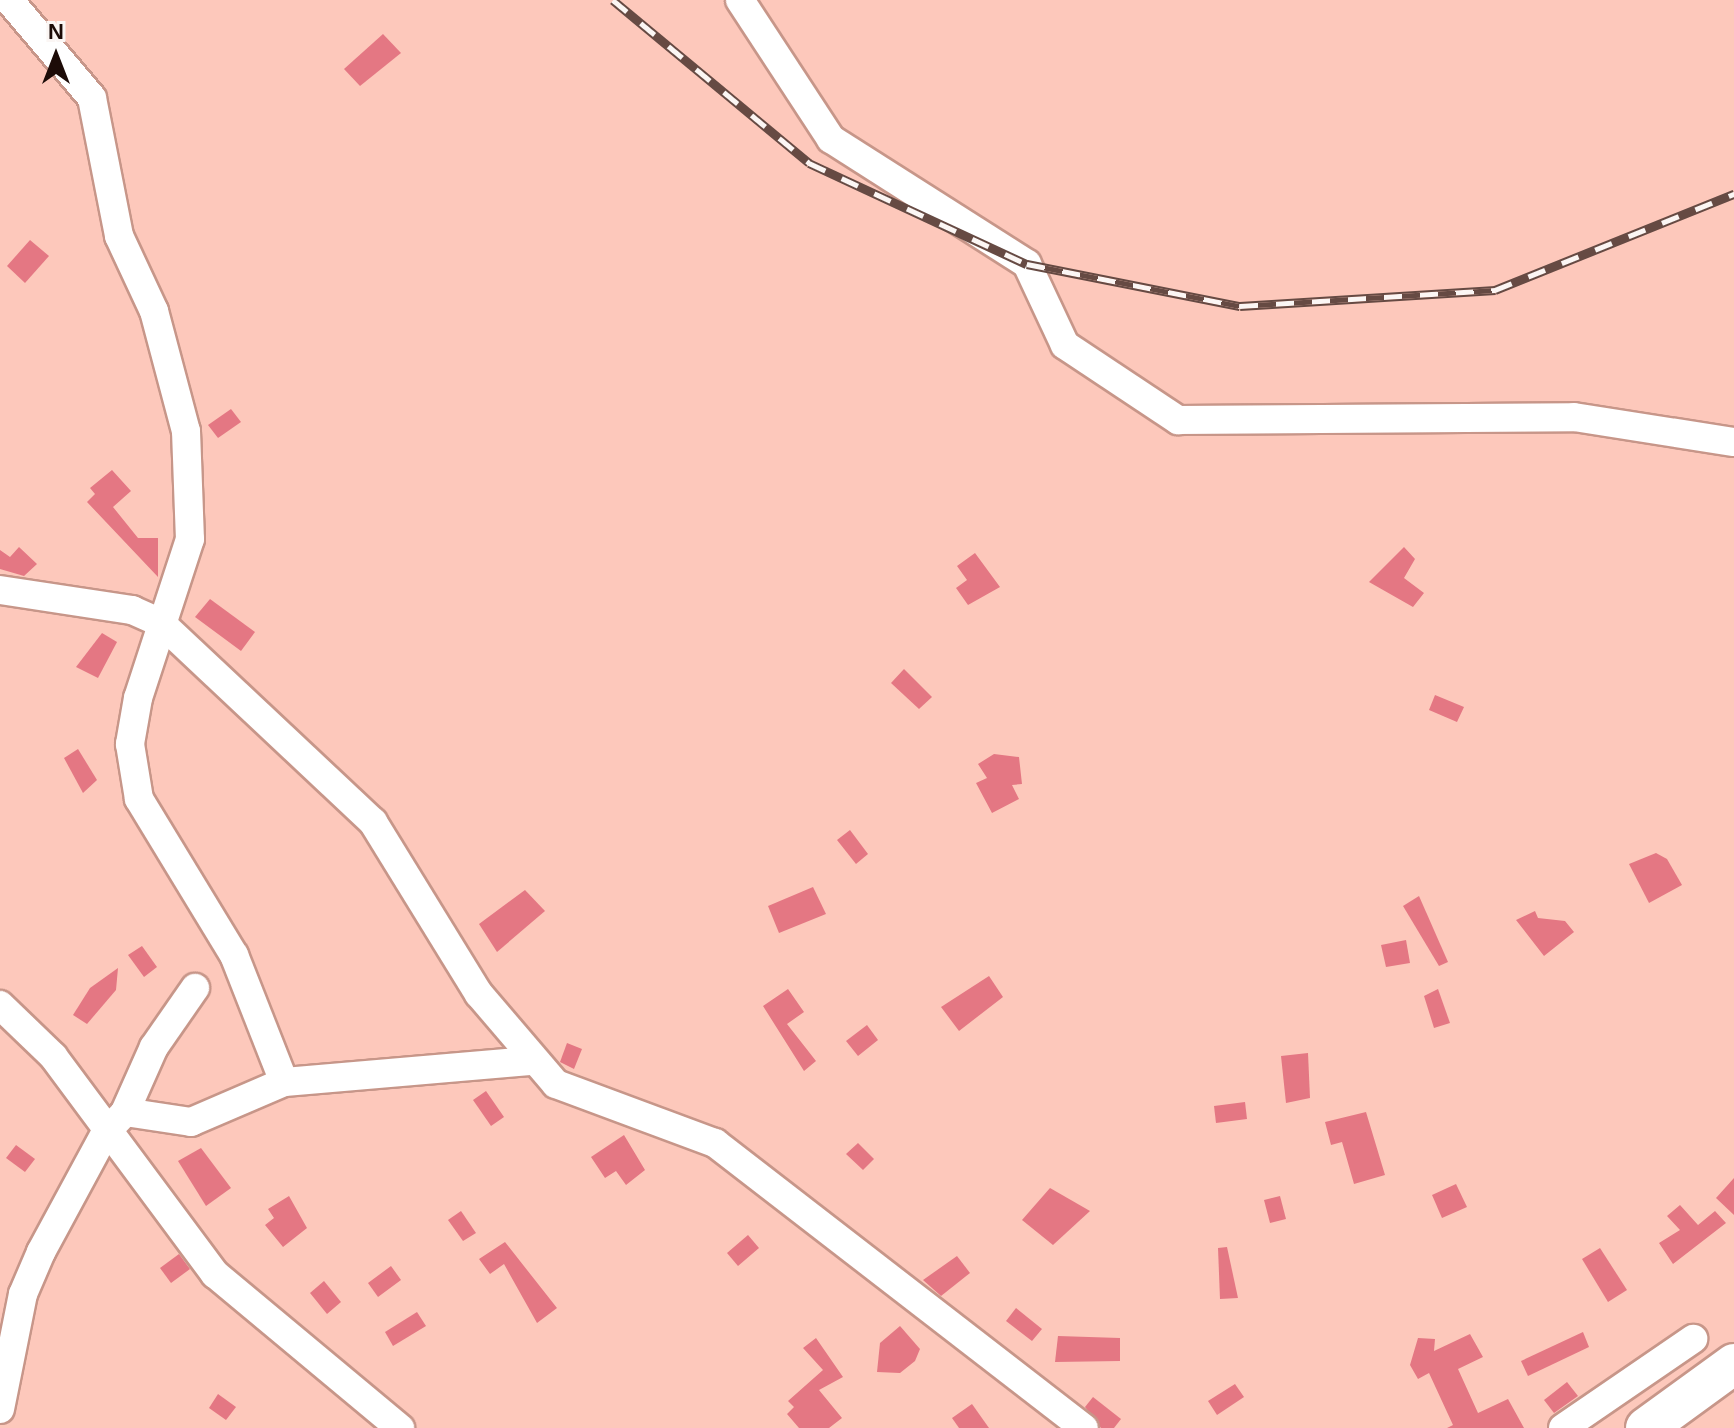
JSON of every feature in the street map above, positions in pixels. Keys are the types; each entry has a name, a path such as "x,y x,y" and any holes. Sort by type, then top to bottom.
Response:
{"highway":[{"path":"1646,1428 1734,1364"}],"street":[{"path":"9,0 50,40 92,98 119,236 171,363 192,496 183,570 161,623 130,744 139,799 234,955 284,1082"},
{"path":"740,0 831,139 1027,264 1065,345 1178,420 1574,417 1734,442"},
{"path":"0,590 132,610 161,623 373,822 479,994 530,1061 587,1098 715,1143 1084,1428"},
{"path":"0,1409 23,1294 154,1047 195,988"},
{"path":"0,1005 116,1122 215,1274 400,1428"},
{"path":"116,1122 191,1122 284,1082 530,1061"},
{"path":"1563,1428 1693,1339"}],"building":[{"path":"383,34 401,53 360,86 344,69"},
{"path":"30,240 49,256 25,283 7,266"},
{"path":"231,409 241,422 218,438 208,425"},
{"path":"112,470 131,491 113,507 138,538 158,538 158,577 87,502 95,494 90,488"},
{"path":"19,547 37,564 24,576 0,569 0,550 10,557"},
{"path":"1404,547 1415,559 1404,578 1424,593 1413,607 1369,582"},
{"path":"975,553 1000,587 968,605 956,588 967,580 957,566"},
{"path":"210,599 255,632 241,651 195,617"},
{"path":"102,633 117,642 98,678 76,667"},
{"path":"904,669 932,697 919,709 891,683"},
{"path":"1435,695 1464,707 1457,722 1429,710"},
{"path":"78,749 97,780 83,793 64,758"},
{"path":"994,754 1019,757 1022,784 1012,785 1019,799 992,813 976,783 987,778 978,764"},
{"path":"850,830 868,854 856,864 837,840"},
{"path":"1656,853 1667,859 1682,885 1649,903 1629,864"},
{"path":"813,887 826,914 779,933 768,906"},
{"path":"525,890 545,911 497,952 479,924"},
{"path":"1419,896 1448,962 1439,966 1403,906"},
{"path":"1535,911 1538,918 1565,921 1574,932 1544,956 1516,920"},
{"path":"1406,940 1410,963 1386,967 1381,945"},
{"path":"142,946 157,967 144,977 128,955"},
{"path":"118,968 116,990 87,1024 73,1015 90,988"},
{"path":"989,976 1003,997 959,1031 941,1007"},
{"path":"788,989 804,1012 787,1024 816,1061 804,1071 763,1006"},
{"path":"1438,989 1450,1023 1434,1028 1424,996"},
{"path":"867,1025 878,1040 858,1056 846,1041"},
{"path":"567,1043 582,1049 574,1069 560,1062"},
{"path":"1308,1053 1310,1098 1286,1103 1281,1056"},
{"path":"486,1091 504,1117 491,1126 473,1100"},
{"path":"1245,1102 1247,1119 1216,1123 1214,1106"},
{"path":"1366,1112 1385,1175 1354,1184 1342,1142 1331,1145 1325,1122"},
{"path":"624,1135 645,1170 626,1185 616,1171 605,1178 591,1157"},
{"path":"858,1143 874,1159 863,1170 846,1154"},
{"path":"16,1145 35,1159 25,1172 6,1158"},
{"path":"201,1148 231,1188 206,1206 178,1161"},
{"path":"1734,1178 1734,1215 1716,1198"},
{"path":"1456,1184 1467,1207 1442,1218 1432,1195"},
{"path":"1050,1188 1090,1211 1053,1245 1022,1220"},
{"path":"289,1196 307,1228 283,1247 265,1225 274,1218 268,1209"},
{"path":"1280,1196 1286,1219 1270,1223 1264,1200"},
{"path":"1680,1205 1698,1225 1715,1211 1726,1223 1673,1264 1659,1243 1680,1230 1667,1216"},
{"path":"461,1211 476,1233 463,1241 448,1220"},
{"path":"748,1235 759,1248 738,1266 727,1253"},
{"path":"505,1242 557,1308 537,1323 504,1264 490,1274 479,1259"},
{"path":"1227,1247 1238,1298 1220,1299 1218,1248"},
{"path":"1600,1248 1627,1290 1608,1302 1582,1259"},
{"path":"179,1254 190,1269 171,1283 160,1268"},
{"path":"957,1256 970,1273 941,1296 923,1280"},
{"path":"391,1266 401,1280 378,1297 368,1283"},
{"path":"324,1281 341,1302 327,1314 310,1293"},
{"path":"1016,1308 1042,1329 1032,1341 1006,1321"},
{"path":"417,1312 426,1326 393,1346 385,1332"},
{"path":"900,1326 920,1349 915,1361 900,1373 877,1372 880,1343"},
{"path":"1583,1332 1589,1347 1528,1376 1521,1361"},
{"path":"1470,1334 1483,1357 1458,1369 1478,1413 1508,1399 1524,1428 1447,1428 1453,1425 1429,1373 1418,1379 1410,1365 1418,1338 1435,1339 1434,1351"},
{"path":"1058,1336 1120,1338 1120,1361 1055,1362"},
{"path":"816,1338 843,1377 819,1390 842,1418 829,1428 799,1428 787,1414 794,1407 788,1401 823,1370 803,1348"},
{"path":"1567,1382 1578,1396 1554,1413 1544,1400"},
{"path":"1235,1384 1244,1397 1217,1415 1208,1401"},
{"path":"218,1394 236,1407 226,1420 209,1408"},
{"path":"1093,1397 1121,1419 1114,1428 1101,1428 1085,1407"},
{"path":"972,1404 989,1428 959,1428 952,1418"}],"railway":[{"path":"613,0 809,163 1027,264 1240,306 1495,290 1734,194"}]}
